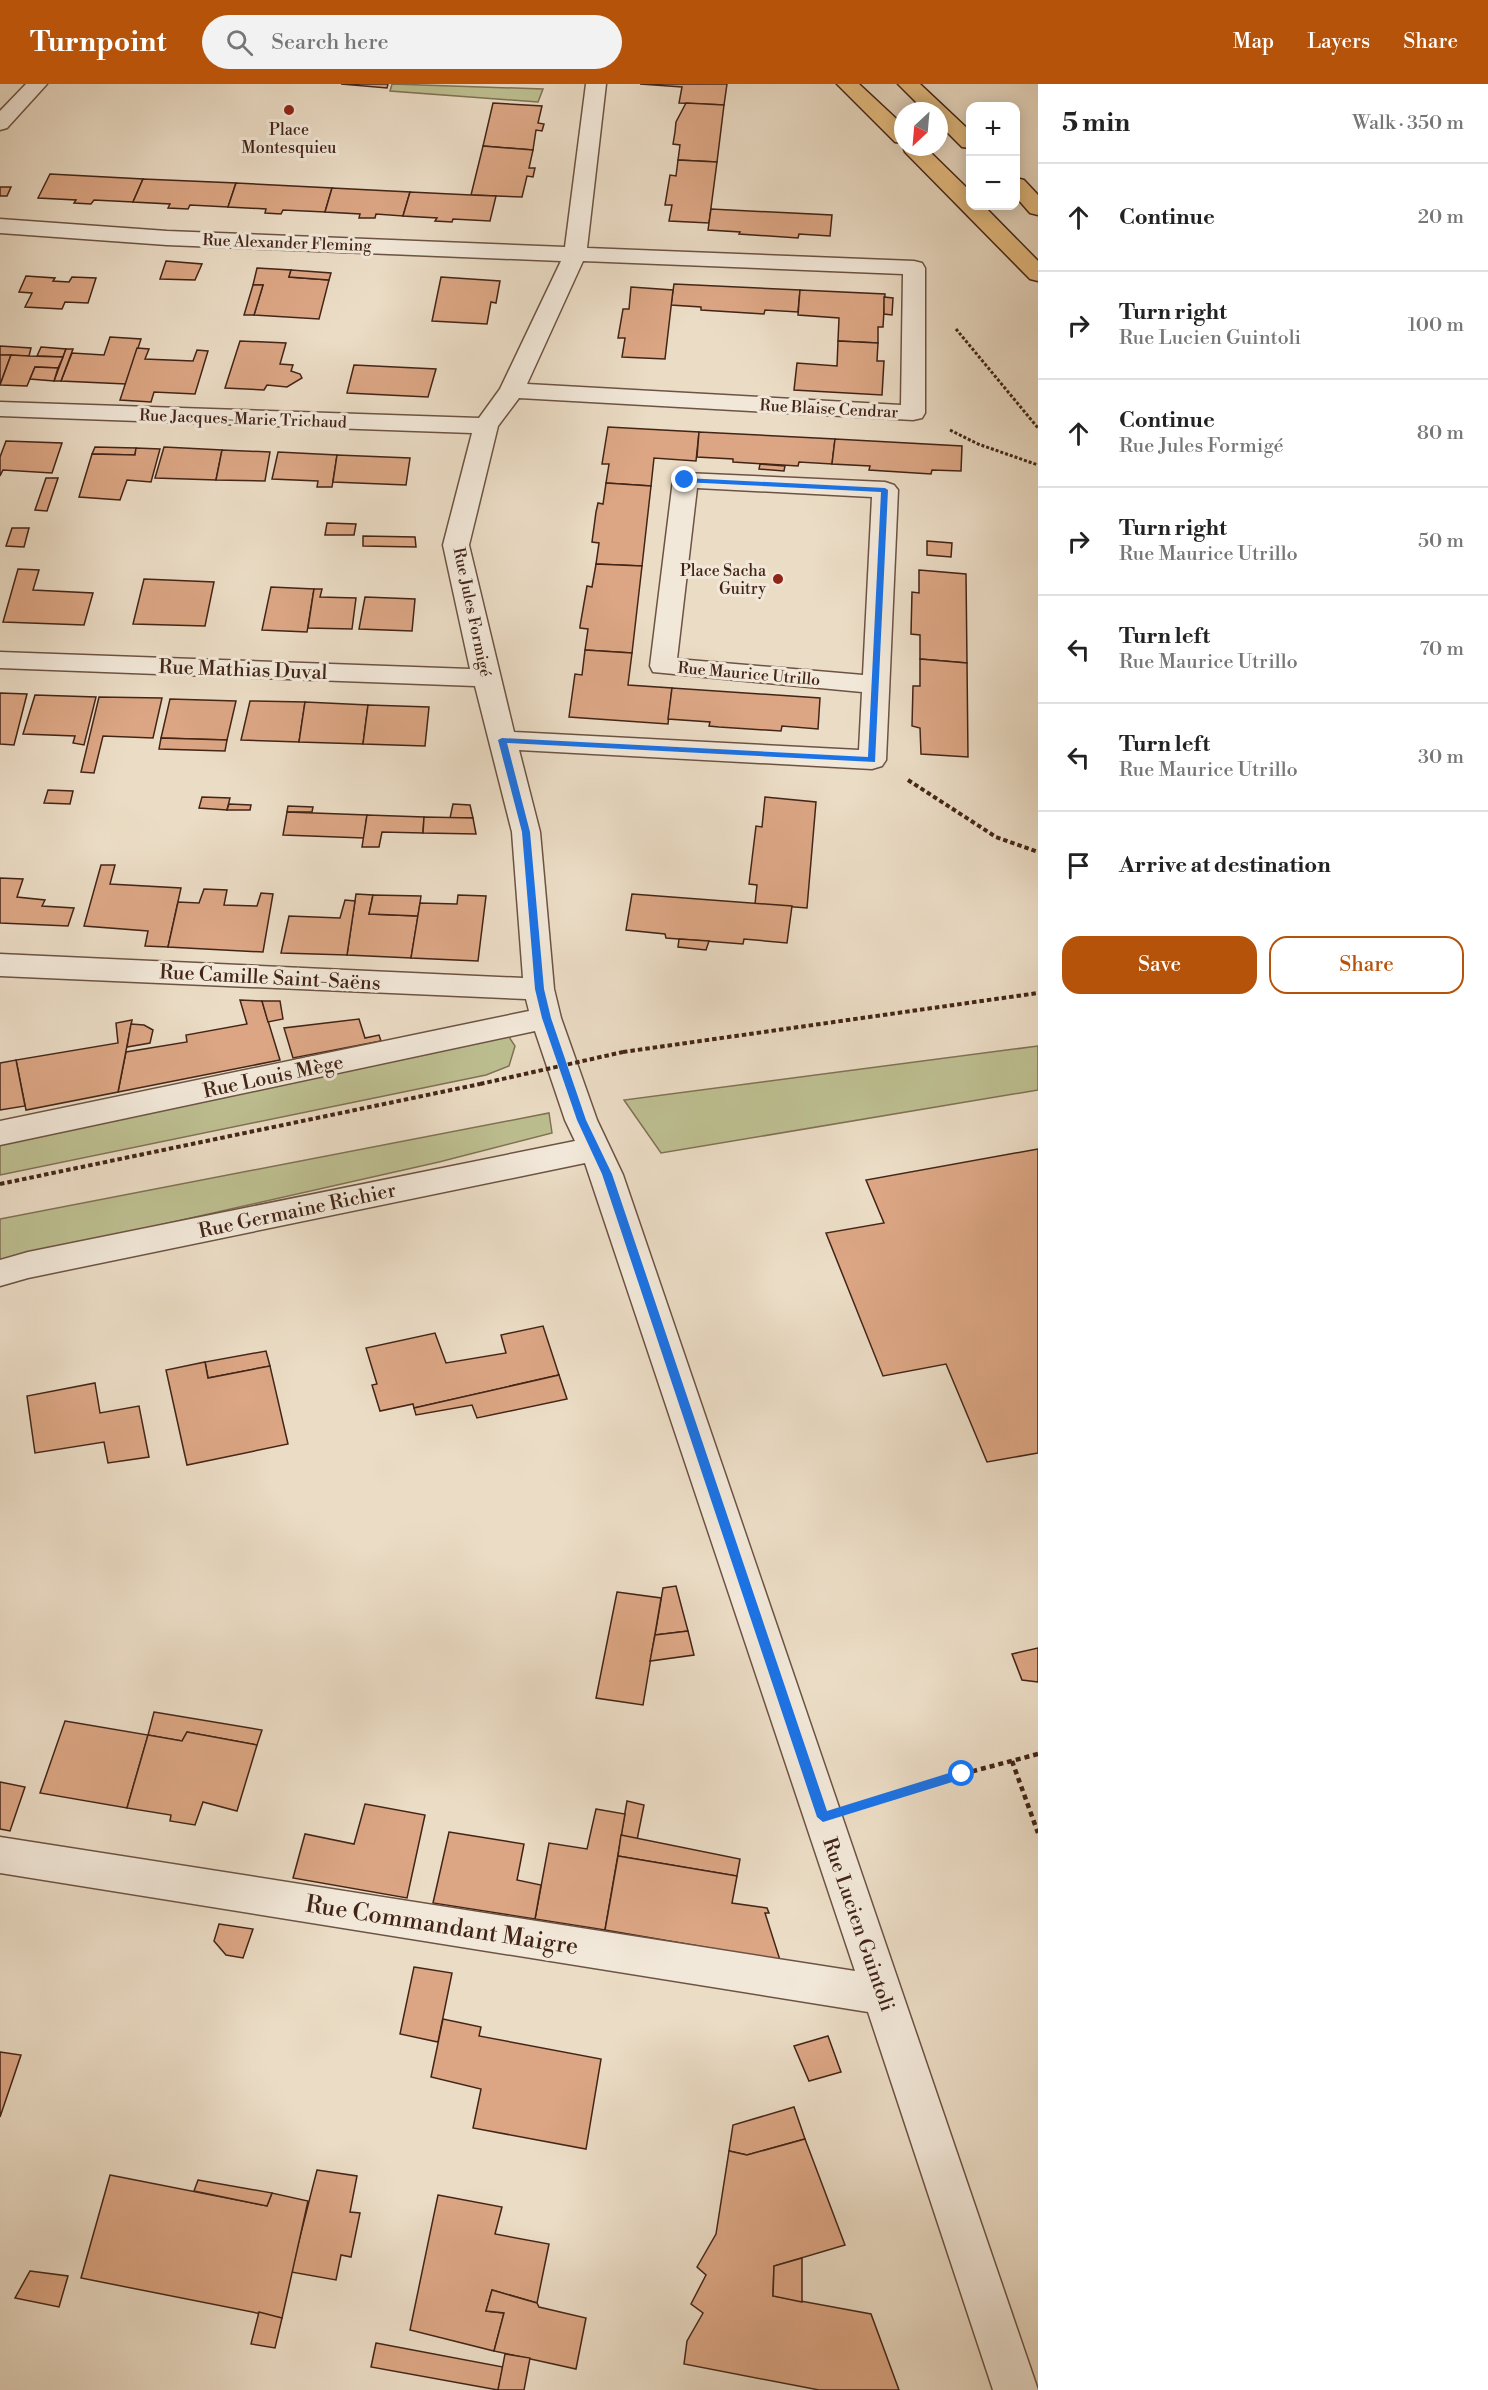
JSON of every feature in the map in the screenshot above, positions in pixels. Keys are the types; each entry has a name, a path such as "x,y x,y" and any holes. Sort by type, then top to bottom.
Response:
{"highway":[{"path":"847,84 894,129"},
{"path":"908,84 927,102"},
{"path":"948,121 966,138"},
{"path":"922,156 966,199"},
{"path":"1020,189 1038,208"},
{"path":"977,210 1038,274"}],"street":[{"path":"0,124 37,84"},
{"name":"Rue Jules Formigé","path":"588,1134 543,1003 526,832 486,678 456,545 486,426 512,390 575,254 596,84"},
{"name":"Rue Alexander Fleming","path":"0,226 179,238 575,254"},
{"name":"Rue Blaise Cendrar","path":"512,390 914,413 914,268 575,254"},
{"name":"Rue Jacques-Marie Trichaud","path":"0,409 486,426"},
{"name":"Rue Maurice Utrillo","path":"872,760 876,685 885,490 685,480 663,666 876,685"},
{"name":"Rue Mathias Duval","path":"0,660 486,678"},
{"path":"502,740 872,760"},
{"name":"Rue Camille Saint-Saëns","path":"0,965 543,1003"},
{"name":"Rue Louis Mège","path":"0,1133 543,1003"},
{"name":"Rue Germaine Richier","path":"0,1273 588,1134"},
{"name":"Rue Lucien Guintoli","path":"588,1134 611,1186 1016,2390"},
{"name":"Rue Commandant Maigre","path":"0,1855 883,1995"}],"path":[{"path":"914,288 937,306 1038,428"},
{"path":"914,413 978,444 1038,465"},
{"path":"872,760 921,788 996,837 1038,852"},
{"path":"0,1184 623,1052 1038,993"},
{"path":"823,1817 1038,1754"},
{"path":"1012,1761 1038,1833"}],"green space":[{"path":"392,84 543,89 538,102 390,91"},
{"path":"509,1037 515,1046 509,1066 486,1075 0,1175 0,1143 447,1048"},
{"path":"1038,1046 1038,1090 661,1153 624,1100"},
{"path":"549,1113 552,1133 439,1162 0,1261 0,1219"}],"building":[{"path":"341,84 388,84 387,88"},
{"path":"640,84 727,84 724,105 679,103 682,87"},
{"path":"493,103 542,106 538,123 544,124 542,131 536,130 533,150 483,146"},
{"path":"686,103 724,105 717,162 678,160 680,145 673,144 676,122"},
{"path":"483,146 533,150 529,168 535,168 533,177 527,176 522,197 471,195"},
{"path":"678,160 717,162 709,223 669,221 672,205 665,205 670,175 676,176"},
{"path":"50,174 143,179 133,202 94,200 91,204 74,203 76,200 38,198"},
{"path":"143,179 236,183 228,207 190,205 188,209 168,208 170,204 133,202"},
{"path":"236,183 332,188 325,212 283,210 281,214 265,213 266,209 228,207"},
{"path":"0,187 11,187 7,196 0,196"},
{"path":"332,188 410,192 403,216 376,214 375,218 359,218 360,214 325,212"},
{"path":"410,192 496,196 490,221 453,219 452,222 435,221 437,218 403,216"},
{"path":"711,209 832,215 830,236 799,234 798,238 708,230"},
{"path":"166,261 202,264 195,280 160,279"},
{"path":"257,268 291,270 289,277 329,280 319,319 254,315 263,285 253,285"},
{"path":"291,270 331,273 329,280 289,277"},
{"path":"26,276 55,278 53,281 69,282 72,277 96,278 88,303 65,302 62,309 25,307 32,293 19,292"},
{"path":"441,277 500,281 496,303 491,302 487,324 432,321"},
{"path":"674,284 800,290 798,312 765,310 764,314 701,310 701,307 671,305"},
{"path":"253,285 263,285 254,315 244,315"},
{"path":"631,287 673,290 665,359 622,357 625,338 618,338 623,309 629,309"},
{"path":"800,290 885,294 883,327 878,327 878,343 838,341 839,318 798,315"},
{"path":"884,297 893,298 892,315 884,314"},
{"path":"110,337 141,339 126,384 61,381 72,353 104,355"},
{"path":"240,341 286,343 280,364 293,365 291,371 300,374 302,378 287,387 267,385 264,390 225,388"},
{"path":"838,341 878,343 877,361 884,361 882,395 794,390 797,363 837,366"},
{"path":"0,346 31,348 29,356 0,355"},
{"path":"41,347 66,349 63,357 37,356"},
{"path":"137,348 149,349 145,359 193,361 197,350 208,351 195,394 154,392 151,402 120,400"},
{"path":"66,349 73,349 61,381 54,381"},
{"path":"0,355 11,355 0,385"},
{"path":"11,355 63,357 58,368 35,367 27,386 0,385"},
{"path":"354,365 436,369 428,397 347,393"},
{"path":"35,367 58,368 54,381 30,379"},
{"path":"608,427 699,432 696,461 654,458 651,486 606,483 609,464 602,464"},
{"path":"699,432 835,439 832,464 799,462 798,466 697,457"},
{"path":"835,439 962,446 961,471 932,470 931,474 869,470 870,466 832,464"},
{"path":"6,441 62,443 52,473 3,470 0,476 0,457"},
{"path":"95,447 136,448 135,455 92,454"},
{"path":"164,447 222,450 216,480 155,478"},
{"path":"136,448 160,449 151,482 127,480 120,500 79,497 92,454 135,455"},
{"path":"222,450 270,452 265,481 216,480"},
{"path":"278,452 337,455 332,487 317,487 318,481 272,479"},
{"path":"337,455 410,458 406,485 333,482"},
{"path":"760,464 785,466 784,471 759,469"},
{"path":"46,478 58,478 47,511 35,510"},
{"path":"606,483 651,486 642,566 596,564 599,543 592,542 598,503 603,504"},
{"path":"327,523 356,524 354,535 325,535"},
{"path":"12,528 29,528 24,547 6,546"},
{"path":"363,536 415,537 416,547 363,546"},
{"path":"927,541 952,543 951,557 927,555"},
{"path":"596,564 642,566 632,653 585,650 588,629 580,628 580,626 587,586 592,587"},
{"path":"18,569 39,570 33,590 93,593 84,625 3,622"},
{"path":"919,570 966,574 967,663 920,659 920,635 911,634 912,592 919,593"},
{"path":"144,579 214,582 205,626 133,624"},
{"path":"271,587 314,589 307,632 262,630"},
{"path":"314,589 322,589 320,597 356,598 352,629 308,628"},
{"path":"365,597 415,599 412,631 359,629"},
{"path":"585,650 632,653 628,685 672,688 668,724 569,717 575,674 582,675"},
{"path":"920,659 967,663 968,757 921,754 920,728 912,726 913,686 920,686"},
{"path":"672,688 820,698 818,729 782,726 781,731 719,727 709,726 710,722 668,719"},
{"path":"0,693 27,694 14,745 0,744"},
{"path":"35,695 96,697 84,745 73,743 75,736 23,734"},
{"path":"99,697 162,698 153,738 103,736 94,773 81,772"},
{"path":"170,699 236,701 227,740 161,738"},
{"path":"250,701 305,702 299,742 241,740"},
{"path":"305,702 368,705 363,744 299,742"},
{"path":"368,705 429,707 425,746 363,744"},
{"path":"161,738 227,740 225,751 159,749"},
{"path":"48,790 73,791 70,804 44,803"},
{"path":"202,797 230,798 227,810 199,808"},
{"path":"765,797 816,802 807,908 755,904 757,885 749,884 756,826 762,827"},
{"path":"229,804 251,805 250,810 227,810"},
{"path":"453,804 470,805 473,818 450,818"},
{"path":"288,806 313,807 312,812 287,812"},
{"path":"287,812 367,815 364,838 283,835"},
{"path":"367,815 424,817 423,833 382,832 379,847 362,847"},
{"path":"424,817 473,818 476,834 423,833"},
{"path":"101,865 115,865 110,884 181,888 168,947 145,946 148,931 84,926"},
{"path":"0,878 23,879 17,897 45,900 42,906 74,908 68,926 0,923"},
{"path":"204,889 227,890 224,905 257,906 261,893 273,894 263,952 168,947 178,902 199,903"},
{"path":"356,894 373,895 369,914 418,916 411,958 347,955"},
{"path":"632,894 792,906 787,943 744,939 743,944 666,938 665,934 626,930"},
{"path":"373,895 421,896 418,916 369,914"},
{"path":"458,895 486,896 478,961 411,958 420,903 457,904"},
{"path":"345,900 355,901 347,955 281,953 289,916 340,918"},
{"path":"679,939 709,941 706,950 678,947"},
{"path":"240,1000 262,1001 280,1060 118,1092 126,1052 187,1042 186,1035 247,1024"},
{"path":"262,1001 280,1001 283,1019 268,1022"},
{"path":"359,1019 365,1038 379,1035 381,1041 293,1058 284,1028"},
{"path":"132,1020 118,1092 26,1110 16,1060 118,1043 116,1023"},
{"path":"131,1024 144,1025 153,1030 150,1043 127,1047"},
{"path":"16,1060 25,1106 0,1110 0,1063"},
{"path":"1038,1149 1038,1453 987,1462 946,1364 883,1376 826,1233 884,1223 866,1180"},
{"path":"543,1326 559,1375 414,1408 413,1404 380,1411 372,1385 377,1384 366,1348 435,1333 446,1363 506,1353 501,1335"},
{"path":"266,1351 270,1366 208,1378 205,1362"},
{"path":"205,1362 208,1378 270,1366 288,1444 187,1465 166,1370"},
{"path":"559,1375 567,1399 477,1418 472,1405 416,1415 414,1408"},
{"path":"95,1383 100,1413 139,1406 149,1457 108,1463 104,1442 35,1453 27,1396"},
{"path":"676,1586 688,1631 655,1635 663,1588"},
{"path":"617,1592 661,1598 643,1705 596,1698"},
{"path":"688,1631 694,1655 650,1661 655,1635"},
{"path":"1038,1648 1038,1682 1022,1680 1012,1654"},
{"path":"154,1712 262,1730 257,1745 187,1732 182,1741 148,1735"},
{"path":"65,1721 148,1735 127,1808 40,1793"},
{"path":"187,1732 257,1745 237,1811 203,1802 195,1825 170,1821 171,1815 127,1808 148,1735 182,1741"},
{"path":"0,1782 25,1787 10,1831 0,1829"},
{"path":"627,1801 644,1805 637,1840 621,1835"},
{"path":"365,1804 425,1815 407,1898 293,1878 305,1834 354,1844"},
{"path":"596,1809 625,1814 605,1930 535,1919 549,1843 587,1849"},
{"path":"449,1832 524,1844 517,1880 541,1885 535,1919 433,1903"},
{"path":"621,1835 740,1859 737,1876 618,1856"},
{"path":"618,1856 737,1876 732,1903 767,1908 769,1913 765,1913 780,1960 605,1930"},
{"path":"219,1924 253,1929 243,1958 226,1955 214,1941"},
{"path":"414,1967 452,1973 438,2042 400,2034"},
{"path":"443,2019 481,2027 479,2036 601,2059 586,2149 473,2128 481,2089 431,2077"},
{"path":"828,2036 841,2072 809,2081 794,2046"},
{"path":"0,2052 21,2055 0,2117"},
{"path":"794,2107 805,2139 747,2155 729,2151 733,2125"},
{"path":"805,2139 845,2245 774,2266 773,2296 871,2314 899,2390 819,2390 684,2364 687,2341 703,2313 691,2304 706,2275 697,2267 716,2234 729,2151 747,2155"},
{"path":"317,2170 357,2176 350,2212 360,2213 351,2257 341,2255 336,2280 291,2272"},
{"path":"110,2175 267,2206 272,2193 308,2201 282,2318 81,2278"},
{"path":"198,2180 272,2193 267,2206 194,2191"},
{"path":"438,2195 502,2207 495,2234 549,2244 537,2303 492,2290 486,2311 504,2313 494,2351 410,2330"},
{"path":"802,2258 802,2302 773,2296 774,2266"},
{"path":"30,2271 68,2276 59,2307 15,2298"},
{"path":"492,2290 537,2303 539,2307 586,2318 576,2369 494,2351 504,2313 486,2311"},
{"path":"259,2312 282,2318 275,2348 251,2344"},
{"path":"376,2343 503,2367 498,2390 371,2367"},
{"path":"505,2354 530,2358 524,2390 498,2390"}],"place":[{"name":"Place Montesquieu","path":"289,110"},
{"name":"Place Sacha Guitry","path":"778,579"}],"route":[{"path":"685,480 885,490 872,760 502,740 526,832 539,989 546,1018 581,1120 607,1174 823,1817 962,1774"}]}
